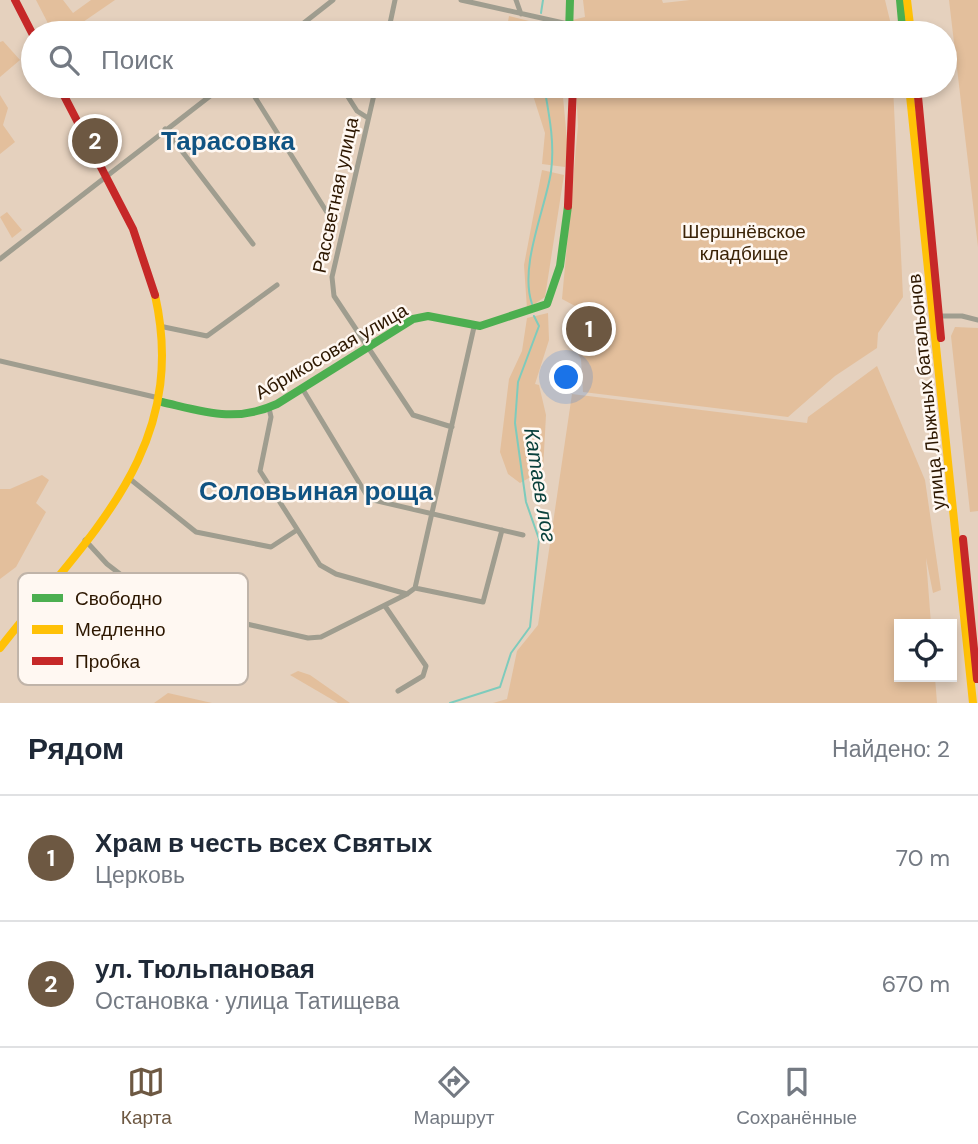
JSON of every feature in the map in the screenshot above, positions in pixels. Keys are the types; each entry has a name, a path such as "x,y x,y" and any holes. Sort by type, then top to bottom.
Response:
{"street":[{"path":"15,0 26,21"},
{"path":"307,21 333,0"},
{"path":"391,21 395,0"},
{"path":"460,0 543,21"},
{"path":"516,0 522,14"},
{"path":"569,21 570,0"},
{"path":"900,0 902,21"},
{"path":"907,0 910,21"},
{"path":"59,573 130,479 150,439 162,400 164,327 148,265 65,98"},
{"path":"0,259 207,98"},
{"path":"256,98 328,214"},
{"path":"349,98 357,111 368,118"},
{"name":"Рассветная улица","path":"373,98 332,287 344,315 412,415 452,427"},
{"path":"248,624 294,635 320,637 385,606 415,588 474,327 530,312 547,304 554,295 571,158 573,98"},
{"name":"улица Лыжных батальонов","path":"910,98 937,316"},
{"name":"улица Лыжных батальонов","path":"917,98 975,699"},
{"path":"165,130 253,244"},
{"path":"164,327 207,336 276,285"},
{"name":"Абрикосовая улица","path":"162,400 229,417 246,416 269,408 367,346 421,316 474,327"},
{"path":"937,316 978,320"},
{"path":"0,361 162,400"},
{"path":"302,388 366,496 523,535"},
{"path":"269,408 271,417 260,471 324,568 407,594"},
{"path":"130,479 196,532 271,547 297,530"},
{"path":"415,588 483,602 502,530"},
{"path":"85,540 119,573"},
{"path":"385,606 424,662 426,669 423,676 398,691"},
{"path":"0,648 18,625"}],"green space":[{"path":"36,0 63,0 73,13 91,0 115,0 84,21 47,21"},
{"path":"583,0 662,0 663,3 690,0 885,0 890,21 572,21 585,17"},
{"path":"949,0 978,0 978,247 957,68 957,21 951,21"},
{"path":"509,16 529,21 508,21"},
{"path":"3,41 20,60 0,77 0,42"},
{"path":"0,95 8,108 3,125 15,142 0,154"},
{"path":"534,98 563,98 568,151 565,167 542,164 545,133"},
{"name":"Шершнёвское кладбище","path":"577,98 894,98 903,297 878,333 877,348 835,376 788,417 583,392 581,359 569,339 589,347 611,325 562,299 578,126"},
{"path":"542,170 564,175 545,297 527,309 524,265"},
{"path":"7,212 22,230 12,238 0,217"},
{"path":"548,313 549,340 535,384 539,385 546,415 543,470 520,483 508,474 500,452 509,379 522,351 527,318"},
{"path":"955,327 978,328 978,511 970,512 951,336"},
{"path":"877,366 925,480 941,590 933,593 926,558 931,619 894,619 894,682 935,682 937,703 493,703 507,699 517,651 538,625 572,394 807,423 808,417"},
{"path":"42,475 49,480 36,503 46,512 16,567 0,579 0,489 10,489"},
{"path":"298,671 310,675 350,703 338,703 290,675"},
{"path":"168,693 212,703 154,703"}],"waterway":[{"name":"Катаев лог","path":"541,13 543,0"},
{"name":"Катаев лог","path":"532,304 529,289 531,256 552,161 546,98"},
{"name":"Катаев лог","path":"450,703 500,687 511,653 530,627 539,539 526,502 515,423 518,382 539,326 534,316"}],"traffic: fast":[{"path":"569,21 570,0"},
{"path":"900,0 902,21"},
{"path":"162,402 220,414 262,410 277,404 413,319 428,316 480,326 547,304 560,266 568,206"}],"traffic: slow":[{"path":"907,0 910,21"},
{"path":"910,98 973,703"},
{"path":"62,573 97,528 123,488 144,446 158,400 162,350 155,295"},
{"path":"0,648 18,626"}],"traffic: jam":[{"path":"15,0 26,21"},
{"path":"65,98 133,229 155,295"},
{"path":"568,206 572,98"},
{"path":"918,98 941,338"},
{"path":"963,539 977,679"}],"place":[{"name":"ул. Тюльпановая","path":"95,141"},
{"name":"Храм в честь всех Святых","path":"589,329"}],"district":[{"name":"Тарасовка","path":"228,141"},
{"name":"Соловьиная роща","path":"316,491"}]}
